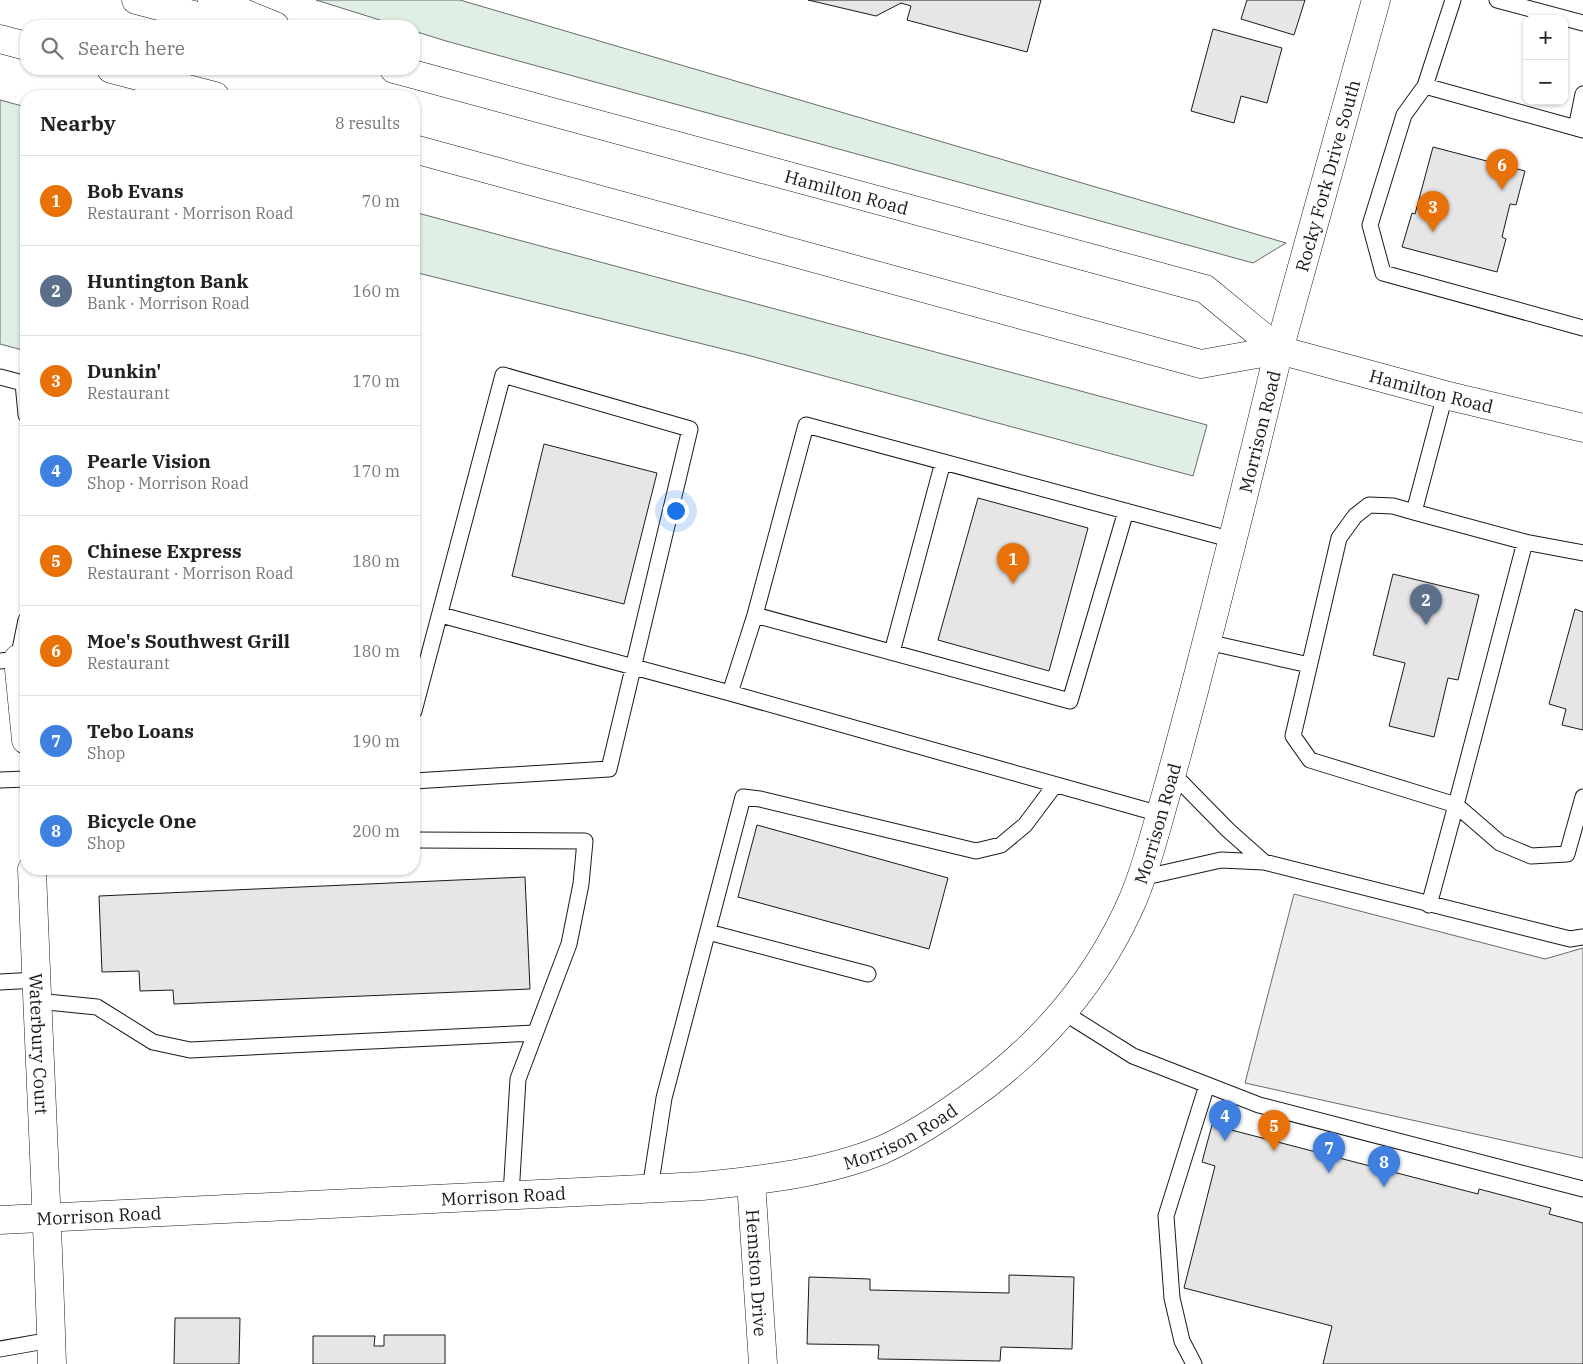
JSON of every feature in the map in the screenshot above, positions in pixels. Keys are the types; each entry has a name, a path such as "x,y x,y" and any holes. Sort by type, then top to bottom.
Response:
{"main road":[{"path":"136,0 212,20"},
{"path":"212,0 260,20"},
{"name":"Rocky Fork Drive South","path":"1280,350 1376,0"},
{"path":"0,39 20,44"},
{"path":"134,75 192,90"},
{"name":"Hamilton Road","path":"416,75 1205,290 1280,350 1445,395 1583,428"},
{"name":"Hamilton Road","path":"420,151 1201,364 1280,350"},
{"name":"Morrison Road","path":"0,1220 650,1189 751,1181 819,1170 882,1150 938,1120 990,1084 1036,1042 1080,992 1111,945 1141,878 1172,773 1207,642 1280,350"},
{"path":"9,660 20,712"},
{"name":"Waterbury Court","path":"32,875 48,1218 51,1352"},
{"name":"Hemston Drive","path":"751,1181 763,1364"}],"lane":[{"path":"1453,0 1425,86 1404,115 1370,225 1383,273 1583,328"},
{"path":"1497,0 1583,23"},
{"path":"1425,86 1579,129 1583,94"},
{"path":"420,690 503,375 690,429 609,769 420,781"},
{"path":"0,377 20,381"},
{"path":"1414,512 1445,395"},
{"path":"730,693 755,614 806,425 1233,540"},
{"path":"892,652 943,462"},
{"path":"1583,553 1525,542 1392,506 1369,505 1355,516 1339,538 1293,736 1310,760 1456,804 1500,843 1532,856 1567,854 1583,797"},
{"path":"755,614 1070,700 1126,511"},
{"path":"1430,905 1525,542"},
{"path":"441,615 730,693 1160,814"},
{"path":"9,660 20,634"},
{"path":"1207,642 1309,665"},
{"path":"1172,773 1228,830 1264,862"},
{"path":"0,780 20,779"},
{"path":"650,1189 664,1098 743,797 760,798 976,851 1001,845 1025,825 1056,785"},
{"path":"420,840 585,841 581,884 569,944 518,1079 512,1196"},
{"path":"1141,878 1221,860 1264,862 1570,939 1583,937"},
{"path":"708,932 868,974"},
{"path":"0,982 97,1007 153,1042 190,1050 535,1034"},
{"path":"1063,1012 1133,1056 1259,1105 1583,1189"},
{"path":"1194,1364 1182,1341 1172,1298 1166,1216 1207,1085"},
{"path":"0,1349 51,1352"}],"green space":[{"path":"316,0 460,0 1286,243 1253,263 446,41 420,33 420,20 380,20"},
{"path":"0,100 20,105 20,349 0,344"},
{"path":"420,214 1207,425 1193,476 747,355 420,273"}],"shaded area":[{"path":"1294,894 1545,959 1583,948 1583,1158 1245,1083"}],"building":[{"path":"808,0 1041,0 1027,52 907,20 911,6 901,3 876,16"},
{"path":"1247,0 1305,0 1294,35 1241,19"},
{"path":"1213,29 1282,48 1267,103 1241,96 1234,123 1191,111"},
{"path":"1433,147 1525,171 1516,205 1510,204 1502,237 1506,239 1497,272 1402,247 1412,213 1415,214"},
{"path":"544,444 657,473 624,604 512,576"},
{"path":"978,498 1088,528 1049,671 938,640"},
{"path":"1393,574 1479,595 1458,680 1448,678 1434,737 1389,726 1405,663 1373,655"},
{"path":"1575,609 1583,612 1583,730 1562,725 1566,709 1549,704"},
{"path":"757,825 948,878 929,949 738,897"},
{"path":"525,877 530,989 174,1004 173,990 140,991 139,971 102,972 99,896"},
{"path":"1212,1125 1478,1194 1479,1189 1551,1208 1549,1214 1583,1223 1583,1364 1323,1364 1332,1326 1184,1288 1215,1166 1202,1162"},
{"path":"1009,1275 1074,1277 1072,1349 1001,1347 1000,1361 878,1359 879,1345 807,1344 809,1277 870,1279 870,1290 1009,1293"},
{"path":"175,1318 240,1318 239,1364 174,1364"},
{"path":"384,1335 445,1335 445,1364 313,1364 313,1336 375,1336 374,1346 384,1346"}],"place":[{"name":"Moe's Southwest Grill","path":"1502,190"},
{"name":"Dunkin'","path":"1433,232"},
{"name":"Bob Evans","path":"1013,584"},
{"name":"Huntington Bank","path":"1426,625"},
{"name":"Pearle Vision","path":"1225,1141"},
{"name":"Chinese Express","path":"1274,1151"},
{"name":"Tebo Loans","path":"1329,1173"},
{"name":"Bicycle One","path":"1384,1187"}]}
